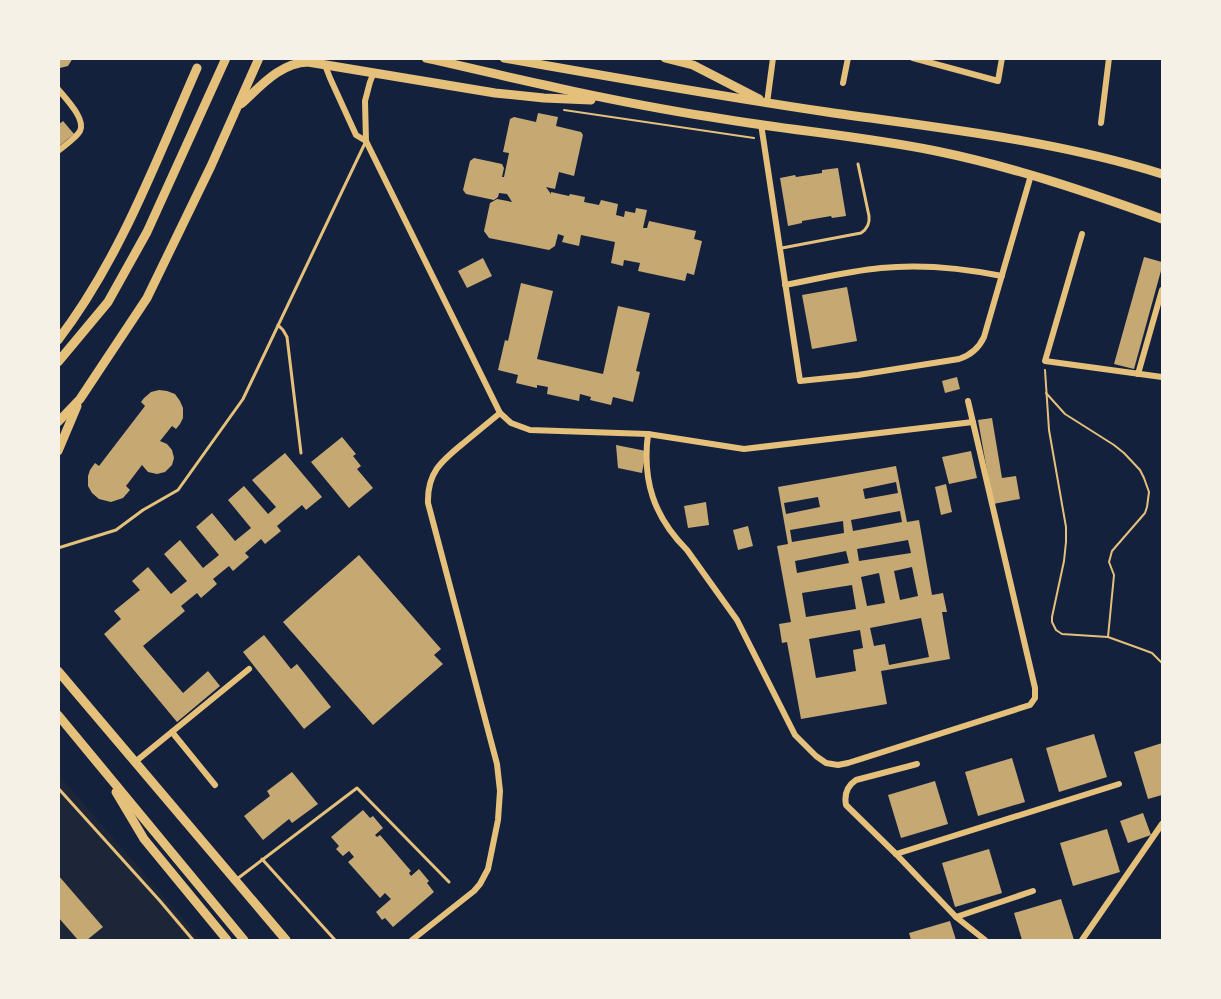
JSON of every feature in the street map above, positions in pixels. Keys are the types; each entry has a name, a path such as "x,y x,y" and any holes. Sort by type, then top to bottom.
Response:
{"main road":[{"path":"58,362 108,302 147,232 226,58"},
{"path":"58,422 80,399 147,298 211,166 259,58"},
{"path":"426,58 612,100 713,118 936,151 1072,187 1162,219"},
{"path":"504,58 767,103 1009,139 1107,159 1162,174"},
{"path":"664,58 693,65 767,103"},
{"path":"237,108 278,71 301,63 325,64 495,93 544,98 612,100"},
{"path":"58,340 104,270 130,220 197,68"},
{"path":"58,451 80,399"},
{"path":"58,671 286,940"},
{"path":"58,715 244,940"},
{"path":"99,764 144,839 227,940"}],"street":[{"path":"767,103 773,58"},
{"path":"843,83 848,58"},
{"path":"913,58 998,81 1002,58"},
{"path":"1101,123 1109,58"},
{"path":"325,64 356,135 366,141"},
{"path":"374,72 365,101 366,141 500,413 511,423 530,430 648,435 744,449 973,422"},
{"path":"58,89 80,118 81,125 78,133 58,151"},
{"path":"761,124 800,381 858,375 960,359 970,355 984,337 1031,175"},
{"path":"1082,234 1045,361 1162,377"},
{"path":"785,285 861,271 902,267 959,269 1002,276"},
{"path":"1138,374 1162,290"},
{"path":"648,435 646,457 648,479 651,494 662,518 737,620 795,735 820,760 838,765 1030,705 1035,698 1035,688 969,401"},
{"path":"412,940 480,884 488,869 498,820 500,791 494,752 431,514 428,495 434,472 443,460 500,413"},
{"path":"135,762 249,669"},
{"path":"171,732 216,785"},
{"path":"917,764 856,780 849,787 845,796 846,805 956,917 985,940"},
{"path":"896,854 1119,784"},
{"path":"1082,940 1162,824"},
{"path":"956,917 1033,891"}],"lane":[{"path":"58,548 116,530 143,510 178,490 243,399 366,141"},
{"path":"780,249 865,231 870,220 858,164"},
{"path":"278,325 286,337 302,453"},
{"path":"58,788 193,940"},
{"path":"235,880 357,788 449,882"},
{"path":"262,859 335,940"}],"path":[{"path":"1045,361 1049,430 1066,527 1064,561 1052,622 1056,630 1062,634 1108,638 1152,653 1162,663"},
{"path":"1046,393 1065,414 1124,453 1140,470 1148,487 1149,502 1145,513 1110,553 1109,561 1114,575 1108,638"}],"shaded area":[{"path":"58,774 201,940 59,940"}],"building":[{"path":"58,58 73,58 68,66 58,68"},
{"path":"538,113 558,117 556,126 581,132 583,135 574,176 559,172 555,189 546,187 551,194 551,192 585,197 584,202 599,205 601,200 618,204 616,215 624,217 625,211 635,213 636,208 647,210 643,228 647,228 649,221 696,231 694,239 702,241 694,275 687,273 685,281 638,271 640,263 624,260 623,266 611,263 615,242 581,235 579,246 562,242 564,236 558,234 555,246 549,250 489,238 484,231 490,203 497,199 512,202 507,194 499,193 494,200 466,194 463,190 470,161 474,158 502,164 504,168 502,177 504,177 509,153 503,152 510,119 514,117 536,122"},
{"path":"63,121 74,134 58,147 58,125"},
{"path":"838,168 846,216 802,221 802,223 788,226 780,178 822,173 822,170"},
{"path":"1144,257 1162,262 1162,267 1134,369 1114,364"},
{"path":"483,258 492,276 467,288 458,271"},
{"path":"521,283 553,291 537,359 603,374 618,306 650,313 636,371 640,372 633,402 613,397 611,405 590,400 591,397 580,394 579,401 547,394 548,387 537,385 537,388 516,383 518,375 498,370 505,340 508,341"},
{"path":"847,287 857,341 812,349 802,295"},
{"path":"957,377 960,389 945,393 942,381"},
{"path":"159,390 175,394 183,408 183,418 180,424 176,429 172,426 160,441 172,450 174,458 172,465 165,472 157,474 148,472 142,465 126,486 130,490 123,498 111,502 99,499 88,486 90,470 95,463 99,466 145,406 141,402 144,398 151,392"},
{"path":"992,418 1002,478 1016,476 1020,499 993,504 978,420"},
{"path":"342,437 356,454 353,456 361,466 357,469 373,488 349,508 311,462"},
{"path":"616,445 646,451 642,473 618,468"},
{"path":"971,451 977,478 949,484 942,457"},
{"path":"285,453 322,497 306,510 302,505 277,526 281,531 265,544 261,539 245,553 249,557 233,571 229,566 213,579 217,584 201,598 197,593 181,606 185,611 143,646 183,693 208,671 220,686 177,722 104,634 121,619 114,611 140,590 132,581 148,567 171,594 187,581 164,554 180,540 203,568 219,555 196,527 212,513 235,541 251,528 228,500 244,486 268,514 276,507 252,480"},
{"path":"896,466 907,522 919,520 932,595 943,593 947,612 942,612 950,659 881,671 887,704 801,719 787,642 782,643 779,624 791,622 777,546 788,544 778,487","holes":["896,482 898,493 865,499 863,489","818,497 820,507 786,514 784,503","900,511 902,522 853,531 851,520","843,521 844,533 792,542 790,530","908,540 911,553 859,561 857,549","846,551 849,563 797,573 795,561","912,567 918,596 900,600 894,571","879,573 885,603 867,606 861,577","852,585 856,609 806,617 802,593","921,618 929,657 889,665 885,644 874,646 870,628","860,630 863,648 853,650 856,671 816,678 809,639"]},
{"path":"946,484 952,512 941,515 935,487"},
{"path":"706,502 709,525 688,528 684,506"},
{"path":"748,526 753,546 738,550 733,530"},
{"path":"359,555 441,649 434,655 443,664 373,725 283,622"},
{"path":"264,635 291,669 297,664 331,707 304,729 243,652"},
{"path":"1094,734 1107,777 1059,792 1046,748"},
{"path":"1162,743 1162,795 1148,799 1134,752"},
{"path":"1012,758 1025,802 978,816 965,772"},
{"path":"292,772 318,804 292,823 289,819 263,840 244,816 270,796 267,791"},
{"path":"935,781 948,824 901,838 888,795"},
{"path":"363,810 370,818 373,816 383,828 375,835 377,837 380,835 411,871 409,873 411,876 419,869 429,881 427,883 434,892 393,927 385,918 382,920 376,912 391,899 385,893 380,898 348,862 354,857 349,851 343,856 336,849 339,846 331,837"},
{"path":"1143,813 1151,835 1128,843 1120,821"},
{"path":"1107,829 1120,872 1073,886 1060,843"},
{"path":"989,849 1002,893 955,907 942,863"},
{"path":"58,875 103,927 87,940 78,940 58,917"},
{"path":"1061,899 1074,940 1022,940 1014,913"},
{"path":"950,921 956,940 911,940 909,933"}]}
